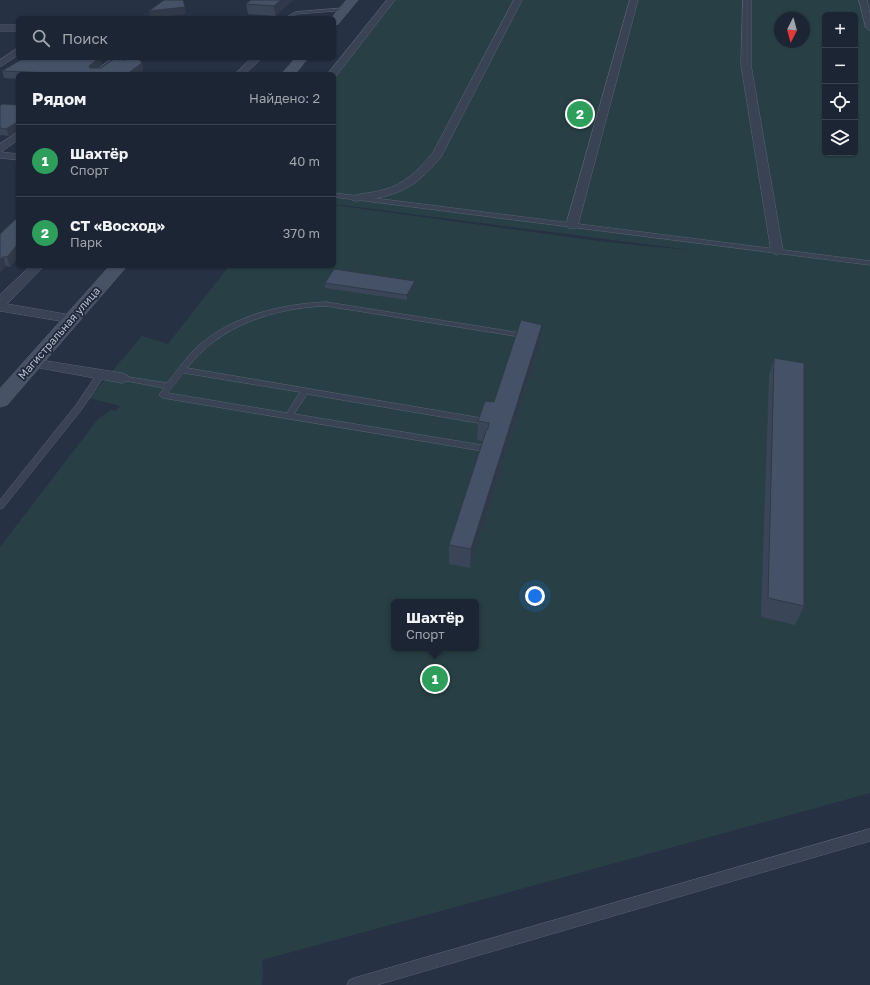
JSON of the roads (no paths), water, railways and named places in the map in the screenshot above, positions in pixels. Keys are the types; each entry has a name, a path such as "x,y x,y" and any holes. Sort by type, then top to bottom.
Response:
{"main road":[{"path":"336,19 353,0"},
{"path":"290,72 300,60"},
{"name":"Магистральная улица","path":"0,401 117,268"}],"street":[{"path":"335,72 391,0"},
{"path":"356,198 379,195 408,186 423,173 437,155 518,0"},
{"path":"572,225 634,0"},
{"path":"747,0 746,65 777,251"},
{"path":"863,0 865,13 870,28"},
{"path":"0,28 16,28"},
{"path":"0,64 16,52"},
{"path":"100,72 115,60"},
{"path":"242,72 255,60"},
{"path":"0,149 16,137"},
{"path":"0,155 16,157"},
{"path":"0,303 36,268"},
{"path":"0,307 72,319"},
{"path":"34,363 122,378"}],"lane":[{"path":"290,16 295,12 345,9"},
{"path":"336,195 870,263"},
{"path":"482,448 163,395 201,347 219,334 261,315 305,304 326,304 532,336"},
{"path":"182,370 478,420"},
{"path":"0,506 79,407 101,375"},
{"path":"122,378 170,386"},
{"path":"289,416 305,391"},
{"path":"354,985 870,835"}],"place":[{"name":"СТ «Восход»","path":"580,114"},
{"name":"Шахтёр","path":"435,679"}]}
